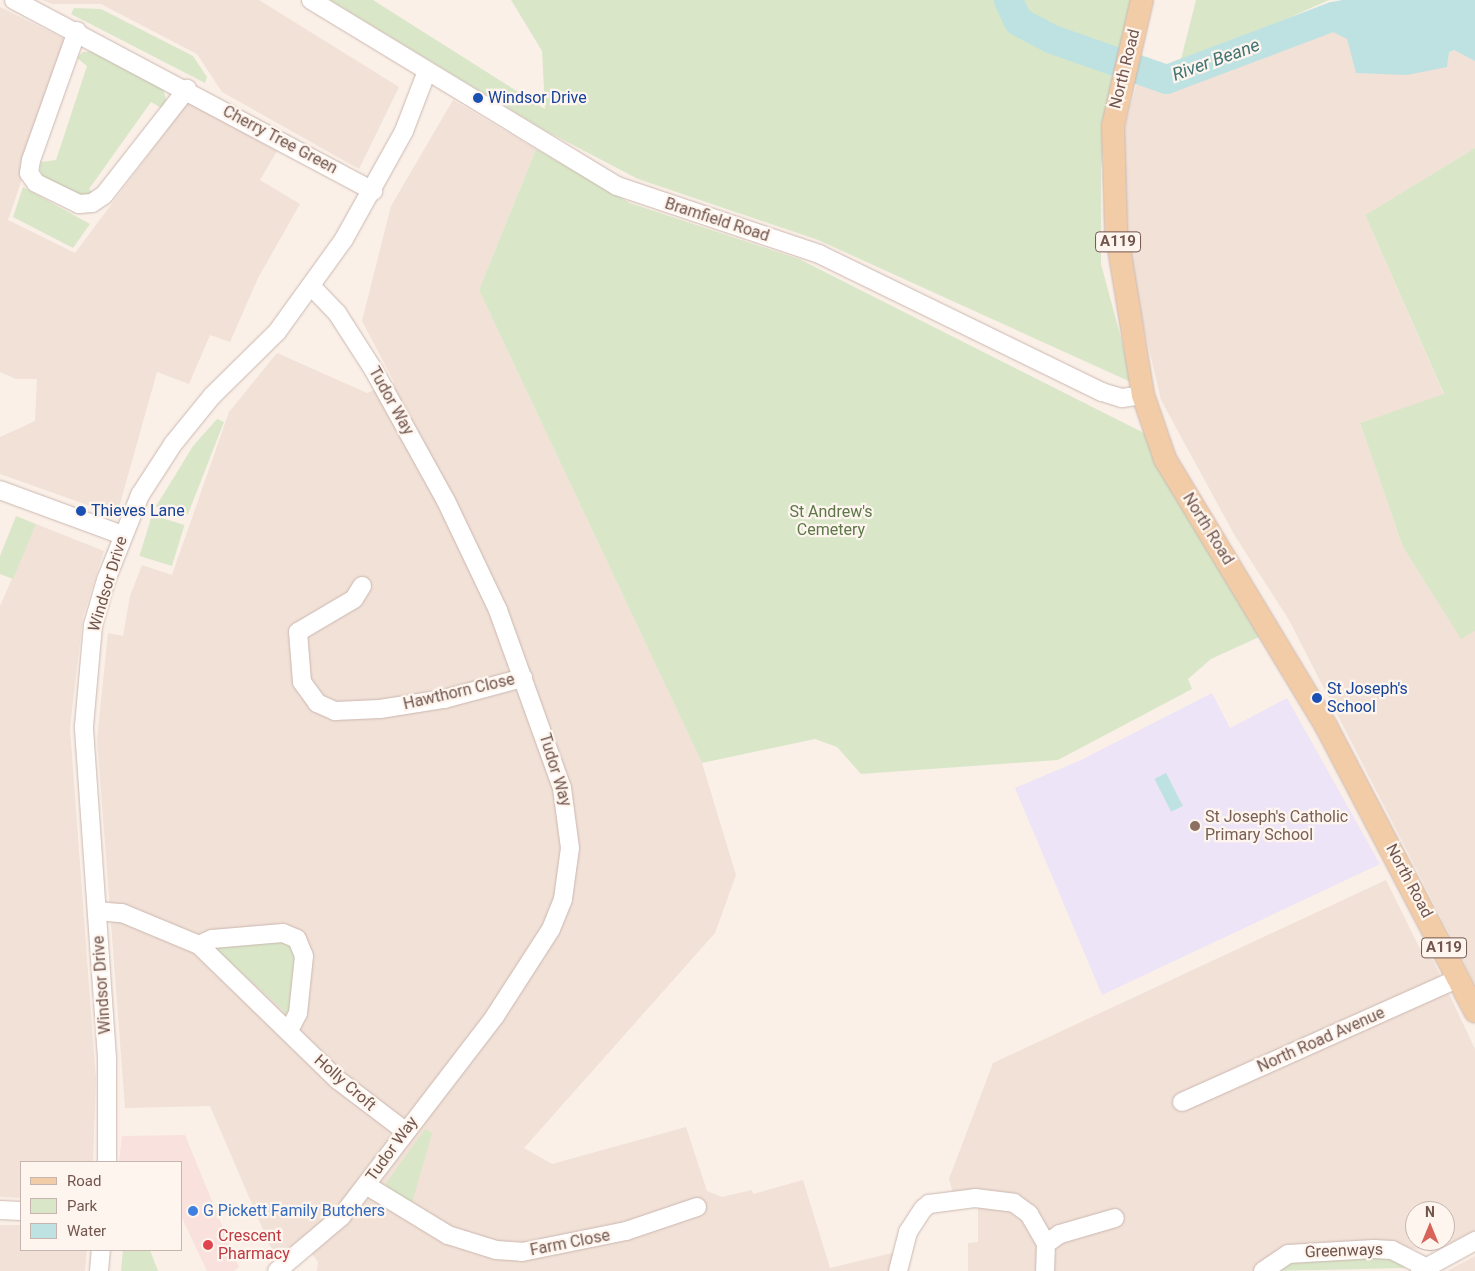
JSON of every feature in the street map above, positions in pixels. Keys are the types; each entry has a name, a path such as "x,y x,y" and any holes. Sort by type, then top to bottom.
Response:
{"main road":[{"name":"North Road","path":"1142,0 1119,86 1112,126 1116,230 1143,395 1165,459 1326,726 1475,1011"}],"street":[{"name":"Cherry Tree Green","path":"14,0 187,89 373,191"},
{"name":"Bramfield Road","path":"311,0 617,186 819,254 1102,392 1122,398 1143,395"},
{"path":"77,31 31,160 29,173 36,183 79,204 92,203 104,195 187,89"},
{"name":"Windsor Drive","path":"107,1161 107,1058 84,759 84,692 93,625 122,535 140,495 173,444 206,403 277,332 312,287 373,191 427,71"},
{"name":"Tudor Way","path":"277,1271 329,1228 366,1185 533,960 563,899 570,848 568,814 523,678 498,610 423,459 350,333 312,287"},
{"path":"0,490 122,535"},
{"name":"Hawthorn Close","path":"362,586 354,599 298,632 302,682 317,704 335,711 380,709 444,699 523,678"},
{"name":"Holly Croft","path":"97,911 122,913 199,945 352,1093 405,1131"},
{"path":"199,945 212,939 283,934 297,939 303,949 303,966 298,1013 289,1031"},
{"name":"North Road Avenue","path":"1182,1102 1459,978"},
{"name":"Farm Close","path":"366,1185 448,1235 496,1250 522,1252 626,1231 697,1207"},
{"path":"898,1271 908,1232 923,1209 934,1203 976,1198 1014,1204 1038,1225 1046,1244 1045,1271"},
{"path":"0,1210 20,1211"},
{"path":"1046,1244 1060,1234 1115,1218"},
{"name":"Greenways","path":"1263,1271 1288,1254 1374,1249 1392,1250 1423,1269 1475,1241"},
{"path":"99,1271 101,1251"}],"shaded area":[{"path":"42,0 259,0 399,87 359,169 222,92 197,54 101,4 52,4"},
{"path":"1475,0 1475,148 1365,215 1444,395 1360,423 1403,547 1461,638 1475,631 1475,984 1289,620 1235,536 1161,400 1126,250 1122,136 1138,80 1169,91 1249,56 1366,21"},
{"path":"0,7 65,39 67,46 8,220 75,253 188,102 277,151 260,180 300,204 258,278 230,342 210,335 189,384 157,372 118,511 96,508 0,474 0,437 35,421 37,379 16,379 0,372"},
{"path":"453,100 536,149 479,290 702,763 736,875 715,933 524,1148 552,1164 686,1127 707,1191 722,1197 752,1190 753,1194 803,1180 830,1268 896,1252 891,1271 317,1271 318,1262 301,1239 279,1256 270,1246 210,1106 125,1108 97,739 108,633 123,636 130,596 142,565 172,575 229,412 277,353 367,393 394,382 362,321 391,206"},
{"path":"36,524 104,551 83,617 70,728 96,1080 93,1161 20,1161 20,1198 0,1197 0,606"},
{"name":"St Joseph's Catholic Primary School","path":"1212,693 1230,728 1287,698 1380,864 1102,995 1015,788 1081,760"},
{"path":"1386,880 1423,955 1433,960 1475,1049 1475,1232 1455,1241 1455,1201 1405,1201 1405,1247 1256,1271 968,1271 968,1243 978,1242 978,1194 954,1196 949,1179 993,1063"},
{"path":"185,1135 239,1267 234,1271 207,1271 182,1218 182,1161 119,1161 122,1136"},
{"path":"0,1225 20,1225 20,1251 87,1251 85,1271 0,1271"},
{"path":"1475,1256 1475,1271 1447,1271"}],"green space":[{"path":"330,0 373,0 545,109 542,51 511,0 998,0 1017,31 1072,52 1064,42 1066,36 1020,8 1021,0 1133,0 1112,83 1101,168 1101,264 1133,383 818,240 638,179 546,131"},
{"path":"1196,0 1329,0 1179,67"},
{"path":"74,8 101,9 193,56 207,77 205,83 71,14"},
{"path":"94,51 163,89 166,99 163,109 151,102 89,189 97,196 91,200 46,182 40,170 41,162 56,160 87,66 77,58 83,52"},
{"path":"1475,148 1475,631 1461,639 1403,547 1360,423 1444,394 1365,215"},
{"name":"St Andrew's Cemetery","path":"536,149 630,203 799,259 1144,433 1259,637 1211,659 1188,679 1192,689 1058,760 861,774 837,747 815,739 702,763 479,290"},
{"path":"23,187 90,224 73,248 13,217"},
{"path":"217,419 224,422 188,514 180,518 162,511 156,506 193,446"},
{"path":"152,515 185,525 172,566 139,556"},
{"path":"16,516 36,524 13,579 0,574 0,556"},
{"path":"286,942 295,949 289,1010 292,1013 287,1019 283,1010 214,947"},
{"path":"425,1129 432,1133 412,1203 388,1191 386,1183"},
{"path":"123,1251 150,1251 158,1271 121,1271"},
{"path":"1371,1256 1396,1258 1406,1268 1272,1271 1280,1264 1300,1259"}],"water":[{"path":"998,0 1021,0 1020,8 1006,14"},
{"path":"1371,0 1475,0 1475,61 1454,50 1449,52 1447,67 1407,75 1356,73 1347,39 1327,29 1328,9"},
{"path":"1166,773 1183,806 1171,812 1154,779"}],"waterway":[{"name":"River Beane","path":"1008,0 1018,21 1052,39 1166,79 1333,16 1413,0"}],"place":[{"name":"Windsor Drive","path":"478,98"},
{"name":"Thieves Lane","path":"81,511"},
{"name":"St Joseph's School","path":"1317,698"},
{"name":"St Joseph's Catholic Primary School","path":"1195,826"},
{"name":"G Pickett Family Butchers","path":"193,1211"},
{"name":"Crescent Pharmacy","path":"208,1245"}]}
